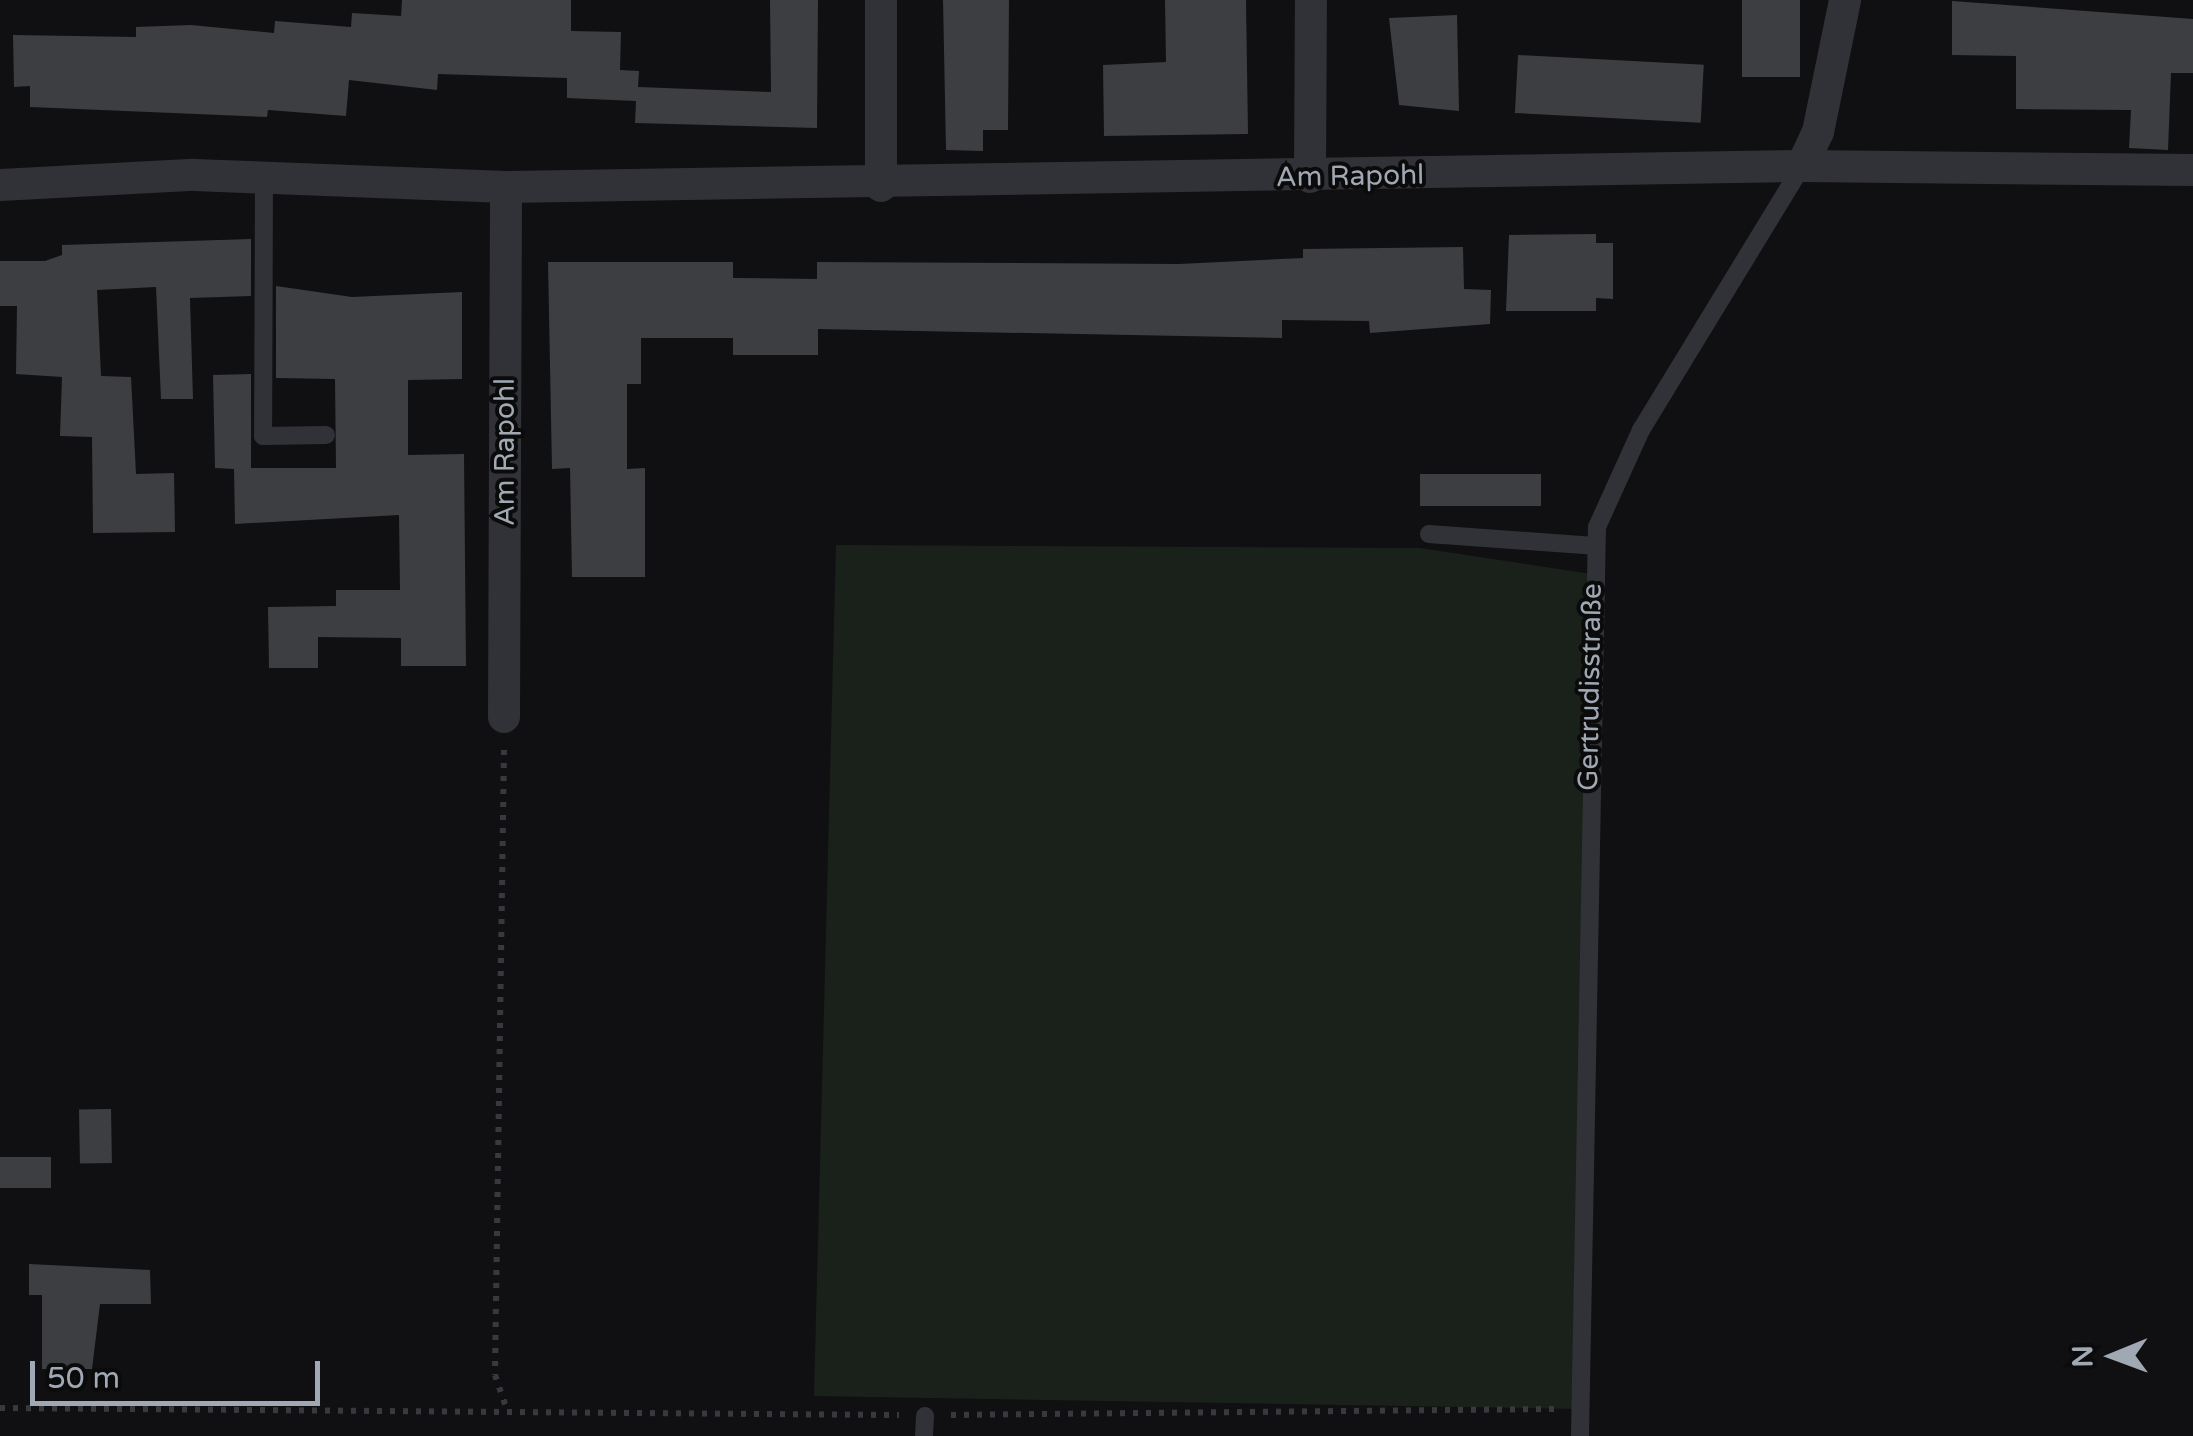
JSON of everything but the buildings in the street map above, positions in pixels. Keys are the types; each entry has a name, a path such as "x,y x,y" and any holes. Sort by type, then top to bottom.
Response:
{"street":[{"path":"881,0 881,186"},
{"path":"1310,177 1311,0"},
{"name":"Gertrudisstraße","path":"1802,166 1818,132 1845,0"},
{"name":"Am Rapohl","path":"0,186 264,178 506,187 881,186 1802,166 2193,170"},
{"name":"Am Rapohl","path":"504,717 506,187"}],"lane":[{"name":"Gertrudisstraße","path":"1580,1436 1595,546 1640,430 1802,166"},
{"path":"264,178 263,436 326,435"},
{"path":"1429,534 1595,546"},
{"path":"924,1436 925,1416"}],"path":[{"path":"504,717 495,1375 506,1407"},
{"path":"0,1408 506,1407 925,1416 1580,1409"}],"shaded area":[{"path":"836,545 1420,548 1591,574 1580,1409 814,1396"}]}
